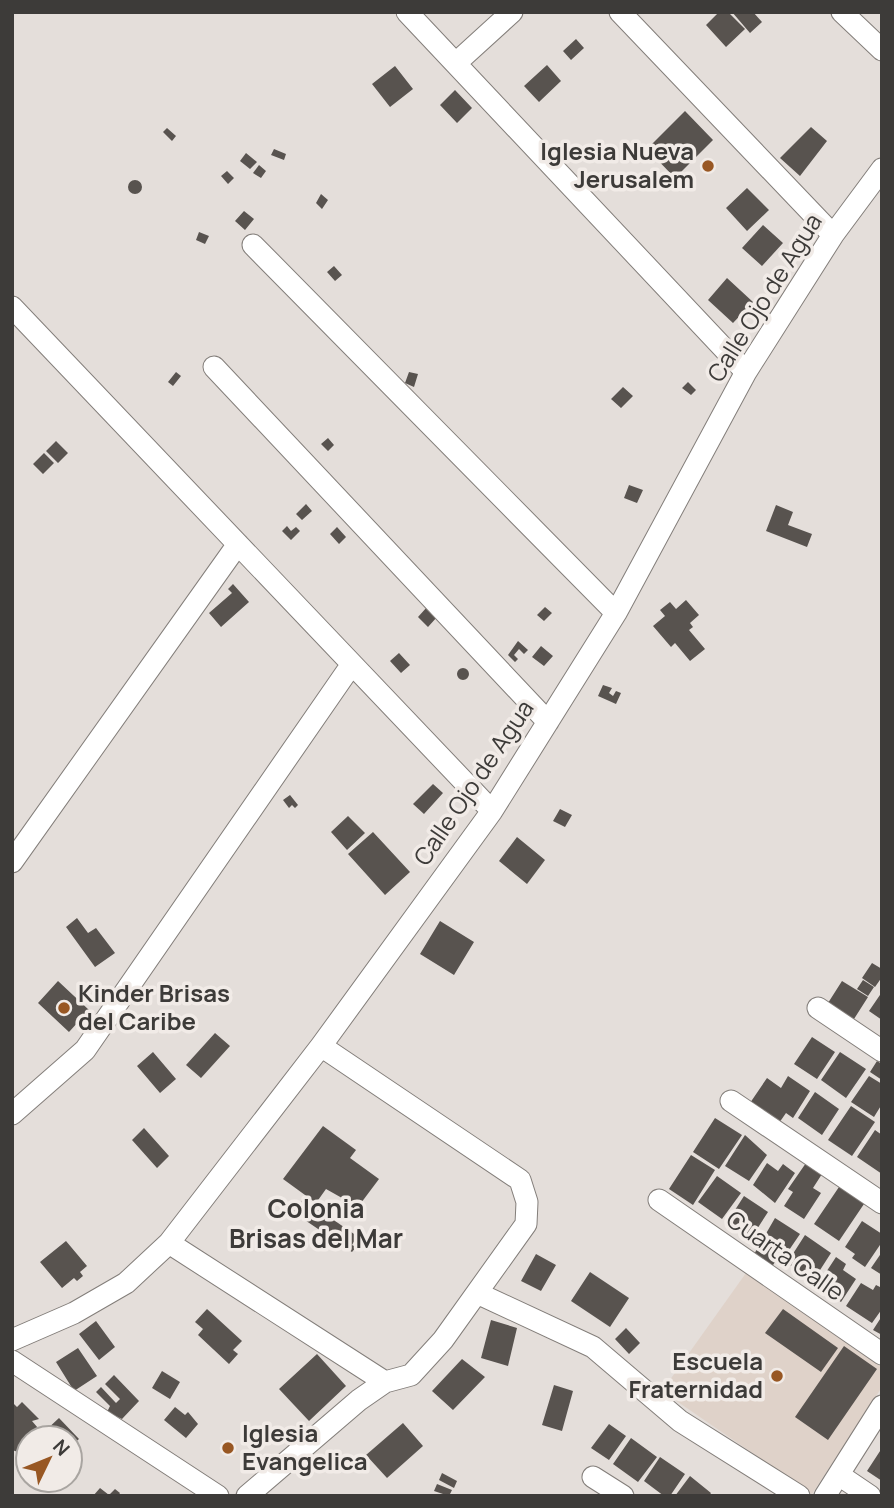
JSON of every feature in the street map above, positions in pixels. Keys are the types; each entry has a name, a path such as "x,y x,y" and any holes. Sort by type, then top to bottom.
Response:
{"street":[{"path":"407,12 746,372"},
{"path":"456,63 512,12"},
{"path":"620,12 833,236"},
{"path":"842,12 882,50"},
{"name":"Calle Ojo de Agua","path":"12,1339 74,1313 126,1283 169,1243 321,1046 492,811 616,613 746,372 833,236 882,169"},
{"path":"253,246 616,613"},
{"path":"12,307 492,811"},
{"path":"214,367 548,722"},
{"path":"12,862 238,544"},
{"path":"12,1114 85,1050 352,664"},
{"path":"818,1008 882,1051"},
{"path":"247,1496 331,1423 385,1382 411,1375 443,1340 526,1224 527,1202 520,1180 321,1046"},
{"path":"731,1101 882,1203"},
{"name":"Cuarta Calle","path":"659,1200 882,1354"},
{"path":"169,1243 385,1382"},
{"path":"477,1293 593,1348 680,1421 799,1496"},
{"path":"12,1361 218,1496"},
{"path":"825,1496 882,1406"},
{"path":"839,1475 870,1496"},
{"path":"593,1477 623,1496"}],"shaded area":[{"name":"Escuela Fraternidad","path":"746,1273 882,1366 882,1387 812,1494 662,1391"}],"building":[{"path":"719,12 728,12 745,29 726,47 706,25"},
{"path":"732,12 753,12 762,22 750,33"},
{"path":"576,39 584,48 571,60 563,51"},
{"path":"547,65 561,81 539,102 524,86"},
{"path":"395,66 413,89 390,107 372,84"},
{"path":"455,90 472,108 457,123 440,105"},
{"path":"685,111 713,140 675,178 647,149"},
{"path":"811,127 827,141 800,176 780,158"},
{"path":"167,128 176,136 172,141 163,132"},
{"path":"274,149 286,154 284,160 271,155"},
{"path":"246,153 257,162 250,169 240,161"},
{"path":"259,165 266,171 261,178 253,173"},
{"path":"227,171 234,178 228,184 221,176"},
{"path":"135,180 140,182 140,192 135,194 130,192 128,187 130,182"},
{"path":"747,188 769,210 747,231 726,208"},
{"path":"321,194 328,200 322,209 316,203"},
{"path":"244,211 254,219 245,230 235,221"},
{"path":"763,225 783,243 762,266 742,248"},
{"path":"199,232 209,236 205,244 196,240"},
{"path":"334,266 342,275 335,281 327,272"},
{"path":"727,278 753,302 733,323 708,300"},
{"path":"176,372 181,376 173,386 168,382"},
{"path":"409,372 418,374 414,387 405,383"},
{"path":"688,382 696,390 691,395 682,388"},
{"path":"623,387 633,396 621,408 611,399"},
{"path":"328,438 334,445 328,451 321,444"},
{"path":"56,441 68,453 58,463 46,451"},
{"path":"44,453 54,463 43,474 33,464"},
{"path":"629,485 643,490 637,503 624,498"},
{"path":"306,504 312,511 302,520 296,514"},
{"path":"776,505 793,512 788,525 812,534 807,547 766,531"},
{"path":"287,526 291,531 296,527 300,531 291,540 282,531"},
{"path":"337,527 346,537 339,544 330,534"},
{"path":"233,584 249,602 221,627 209,613 232,593 228,589"},
{"path":"686,600 699,615 690,623 693,627 689,630 705,649 690,661 675,643 671,647 653,626 665,616 660,610 670,602 676,609"},
{"path":"427,607 437,617 428,627 418,617"},
{"path":"545,607 552,613 544,621 537,615"},
{"path":"518,641 528,650 524,654 519,649 514,655 518,659 515,662 508,655"},
{"path":"541,646 553,656 544,666 532,657"},
{"path":"399,653 410,665 401,673 390,661"},
{"path":"463,668 469,674 463,680 457,674"},
{"path":"603,685 612,688 609,693 613,696 616,691 621,693 616,704 598,696"},
{"path":"433,784 443,793 424,814 413,804"},
{"path":"290,795 298,805 295,808 292,805 289,808 283,800"},
{"path":"560,809 572,815 565,827 553,821"},
{"path":"348,816 365,833 347,850 331,832"},
{"path":"373,832 410,872 385,895 348,854"},
{"path":"517,837 545,860 527,884 499,861"},
{"path":"77,918 88,933 96,928 115,953 95,967 66,927"},
{"path":"440,921 474,942 454,975 420,954"},
{"path":"872,963 882,969 882,977 875,987 862,978"},
{"path":"863,980 874,987 868,996 857,989"},
{"path":"58,981 89,1010 69,1032 38,1003"},
{"path":"842,981 868,997 854,1019 828,1003"},
{"path":"882,992 882,1020 869,1011"},
{"path":"215,1033 230,1046 201,1078 186,1065"},
{"path":"812,1037 835,1052 817,1079 794,1064"},
{"path":"153,1052 176,1079 160,1093 137,1066"},
{"path":"840,1052 866,1069 846,1098 821,1080"},
{"path":"877,1061 882,1064 882,1080 870,1072"},
{"path":"788,1076 810,1091 793,1118 786,1113 779,1123 750,1103 767,1078 781,1088"},
{"path":"869,1076 882,1084 882,1104 874,1117 851,1102"},
{"path":"815,1092 839,1109 822,1135 798,1118"},
{"path":"851,1106 875,1122 852,1156 828,1140"},
{"path":"715,1118 742,1135 719,1169 693,1152"},
{"path":"323,1126 356,1150 350,1158 379,1179 358,1207 326,1189 316,1203 283,1179"},
{"path":"144,1128 169,1156 157,1168 132,1140"},
{"path":"875,1130 882,1135 882,1174 857,1157"},
{"path":"745,1135 767,1155 749,1181 725,1166"},
{"path":"691,1155 715,1170 693,1205 669,1189"},
{"path":"767,1163 778,1171 783,1164 795,1173 775,1203 753,1185"},
{"path":"806,1163 822,1174 813,1188 821,1193 804,1219 784,1206 793,1192 788,1189"},
{"path":"717,1176 741,1193 722,1219 698,1202"},
{"path":"841,1184 866,1201 839,1241 814,1224"},
{"path":"744,1196 768,1212 750,1240 726,1224"},
{"path":"303,1199 357,1236 352,1245 356,1247 352,1252 293,1212"},
{"path":"775,1218 800,1234 783,1259 779,1256 771,1268 753,1256"},
{"path":"862,1221 882,1234 882,1242 865,1267 852,1258 855,1254 845,1247"},
{"path":"805,1235 831,1253 813,1281 787,1263"},
{"path":"66,1241 87,1266 80,1272 83,1276 77,1281 74,1278 62,1288 40,1262"},
{"path":"882,1252 882,1275 871,1268"},
{"path":"536,1254 556,1265 541,1291 521,1281"},
{"path":"836,1257 846,1264 843,1270 856,1279 841,1302 817,1286"},
{"path":"590,1272 629,1298 610,1327 571,1301"},
{"path":"861,1283 873,1290 876,1285 882,1288 882,1309 872,1323 846,1306"},
{"path":"207,1309 242,1341 233,1350 238,1354 229,1364 198,1335 203,1329 195,1322"},
{"path":"783,1309 838,1348 821,1372 765,1333"},
{"path":"882,1316 882,1335 873,1330"},
{"path":"491,1320 517,1328 508,1366 481,1358"},
{"path":"96,1321 115,1347 99,1360 79,1334"},
{"path":"626,1328 640,1343 629,1354 615,1339"},
{"path":"844,1346 877,1369 828,1440 795,1417"},
{"path":"78,1348 97,1376 74,1391 56,1362"},
{"path":"317,1354 346,1386 309,1421 279,1389"},
{"path":"462,1359 485,1377 453,1410 432,1391"},
{"path":"162,1371 180,1382 170,1399 152,1388"},
{"path":"114,1375 139,1401 122,1419 107,1412 110,1406 96,1392 101,1387 116,1403 120,1399 105,1384"},
{"path":"554,1385 573,1391 562,1431 542,1425"},
{"path":"12,1402 17,1407 22,1402 39,1419 32,1421 35,1424 14,1424 14,1451"},
{"path":"175,1407 185,1415 188,1412 198,1424 186,1438 164,1420"},
{"path":"59,1418 65,1424 53,1424"},
{"path":"403,1423 423,1446 387,1478 366,1455"},
{"path":"609,1424 626,1436 609,1460 591,1448"},
{"path":"631,1438 657,1457 638,1482 613,1464"},
{"path":"882,1448 882,1481 867,1471"},
{"path":"660,1457 685,1474 670,1496 664,1496 644,1481"},
{"path":"442,1473 457,1481 454,1488 439,1480"},
{"path":"690,1476 711,1493 709,1496 675,1496"},
{"path":"437,1484 452,1490 449,1496 434,1491"},
{"path":"100,1488 109,1495 115,1489 120,1493 118,1496 93,1496"}],"place":[{"name":"Iglesia Nueva Jerusalem","path":"708,166"},
{"name":"Kinder Brisas del Caribe","path":"64,1008"},
{"name":"Escuela Fraternidad","path":"777,1376"},
{"name":"Iglesia Evangelica","path":"228,1448"}],"district":[{"name":"Colonia Brisas del Mar","path":"316,1224"}]}
